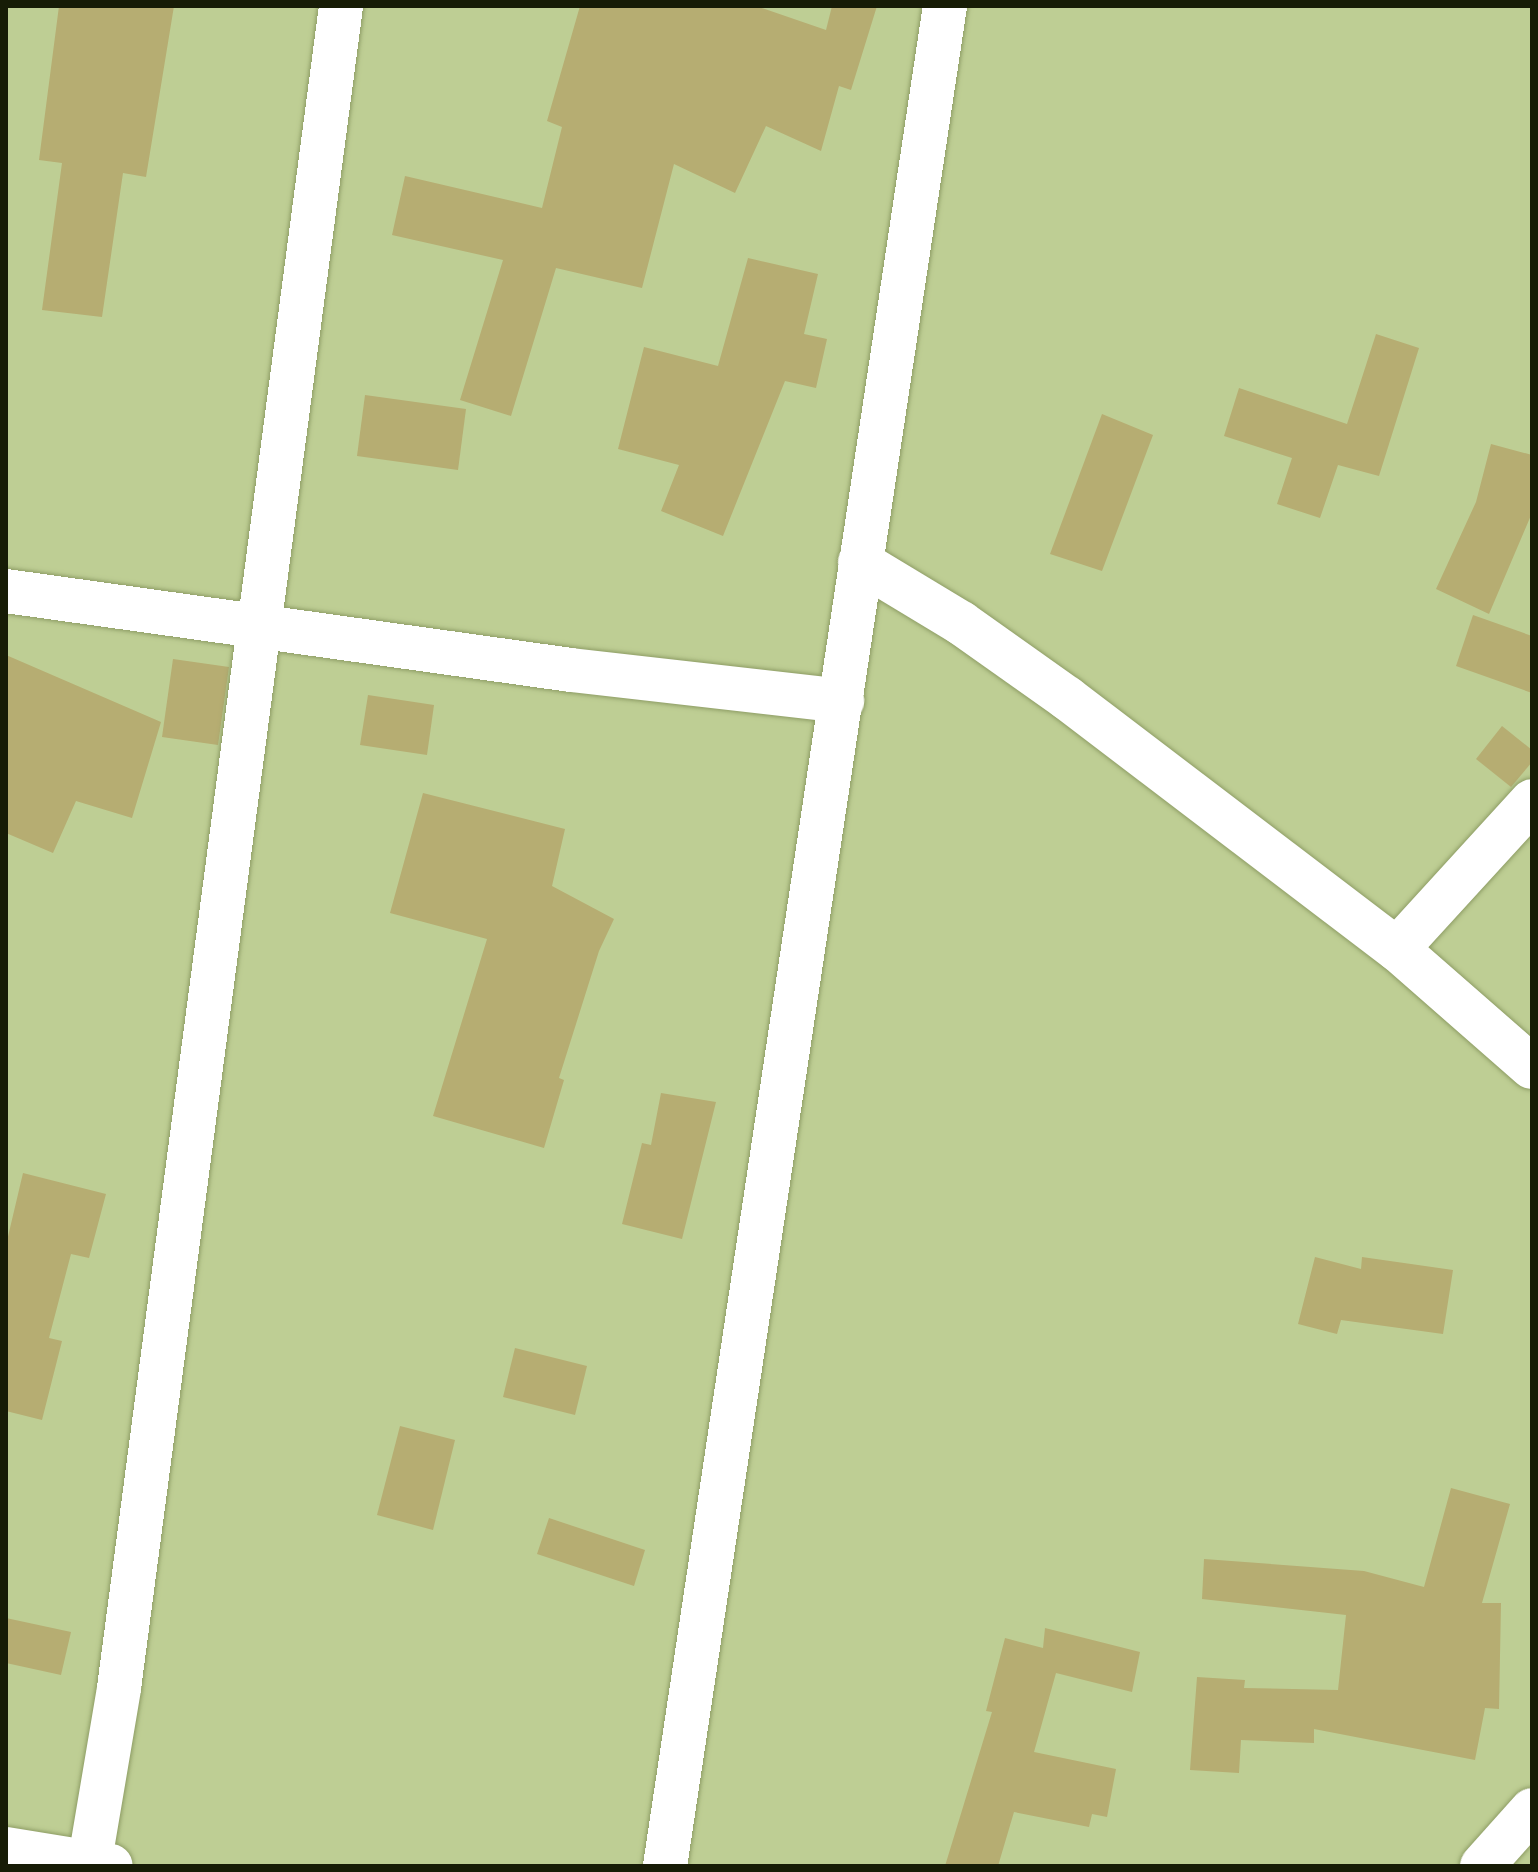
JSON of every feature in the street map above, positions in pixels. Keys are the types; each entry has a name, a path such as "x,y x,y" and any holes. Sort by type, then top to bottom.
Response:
{"street":[{"path":"6,1849 96,1865 341,6"},
{"path":"665,1866 945,6"},
{"path":"860,562 961,623 1067,698 1397,949 1532,1067"},
{"path":"6,591 259,628 842,701"},
{"path":"1397,949 1532,801"},
{"path":"1482,1866 1532,1810"}],"building":[{"path":"59,6 174,6 146,177 123,173 102,317 42,310 62,163 39,160"},
{"path":"580,6 756,6 826,30 832,6 877,6 851,90 839,86 821,151 766,126 735,193 674,164 642,288 556,268 511,416 460,400 503,260 392,235 405,176 542,208 562,127 547,121"},
{"path":"748,258 818,274 804,334 827,339 816,388 785,381 723,536 661,511 679,465 618,449 644,347 718,366"},
{"path":"1376,334 1419,348 1379,476 1338,465 1320,518 1277,504 1292,458 1224,436 1239,388 1347,424"},
{"path":"365,395 466,409 458,470 357,456"},
{"path":"1102,414 1153,435 1102,571 1050,554"},
{"path":"1491,444 1532,455 1532,513 1489,614 1436,589 1476,502"},
{"path":"1473,615 1532,636 1532,693 1456,666"},
{"path":"6,655 161,722 132,818 76,801 53,853 6,833"},
{"path":"173,659 229,667 218,745 162,737"},
{"path":"368,695 434,705 427,755 360,745"},
{"path":"1502,726 1532,750 1532,762 1511,787 1476,759"},
{"path":"423,793 565,829 552,886 614,919 599,951 559,1078 564,1080 544,1148 433,1116 487,939 390,913"},
{"path":"661,1093 716,1102 682,1239 622,1224 642,1143 651,1145"},
{"path":"23,1173 106,1194 89,1258 71,1254 49,1338 62,1341 42,1420 6,1411 6,1245"},
{"path":"1315,1257 1361,1269 1362,1257 1453,1270 1443,1334 1341,1320 1337,1334 1298,1324"},
{"path":"515,1348 587,1366 575,1415 503,1397"},
{"path":"400,1426 455,1440 433,1530 377,1515"},
{"path":"1451,1488 1510,1504 1482,1603 1501,1603 1499,1709 1485,1708 1475,1760 1314,1729 1314,1743 1241,1740 1239,1773 1190,1770 1197,1677 1245,1680 1244,1688 1338,1690 1346,1615 1202,1599 1204,1559 1364,1571 1424,1587"},
{"path":"549,1518 645,1550 634,1586 537,1554"},
{"path":"6,1618 71,1632 61,1675 6,1663"},
{"path":"1045,1628 1140,1652 1132,1692 1056,1673 1034,1752 1116,1769 1107,1817 1092,1814 1089,1827 1014,1812 998,1866 945,1866 992,1712 986,1711 1005,1638 1043,1648"}]}
